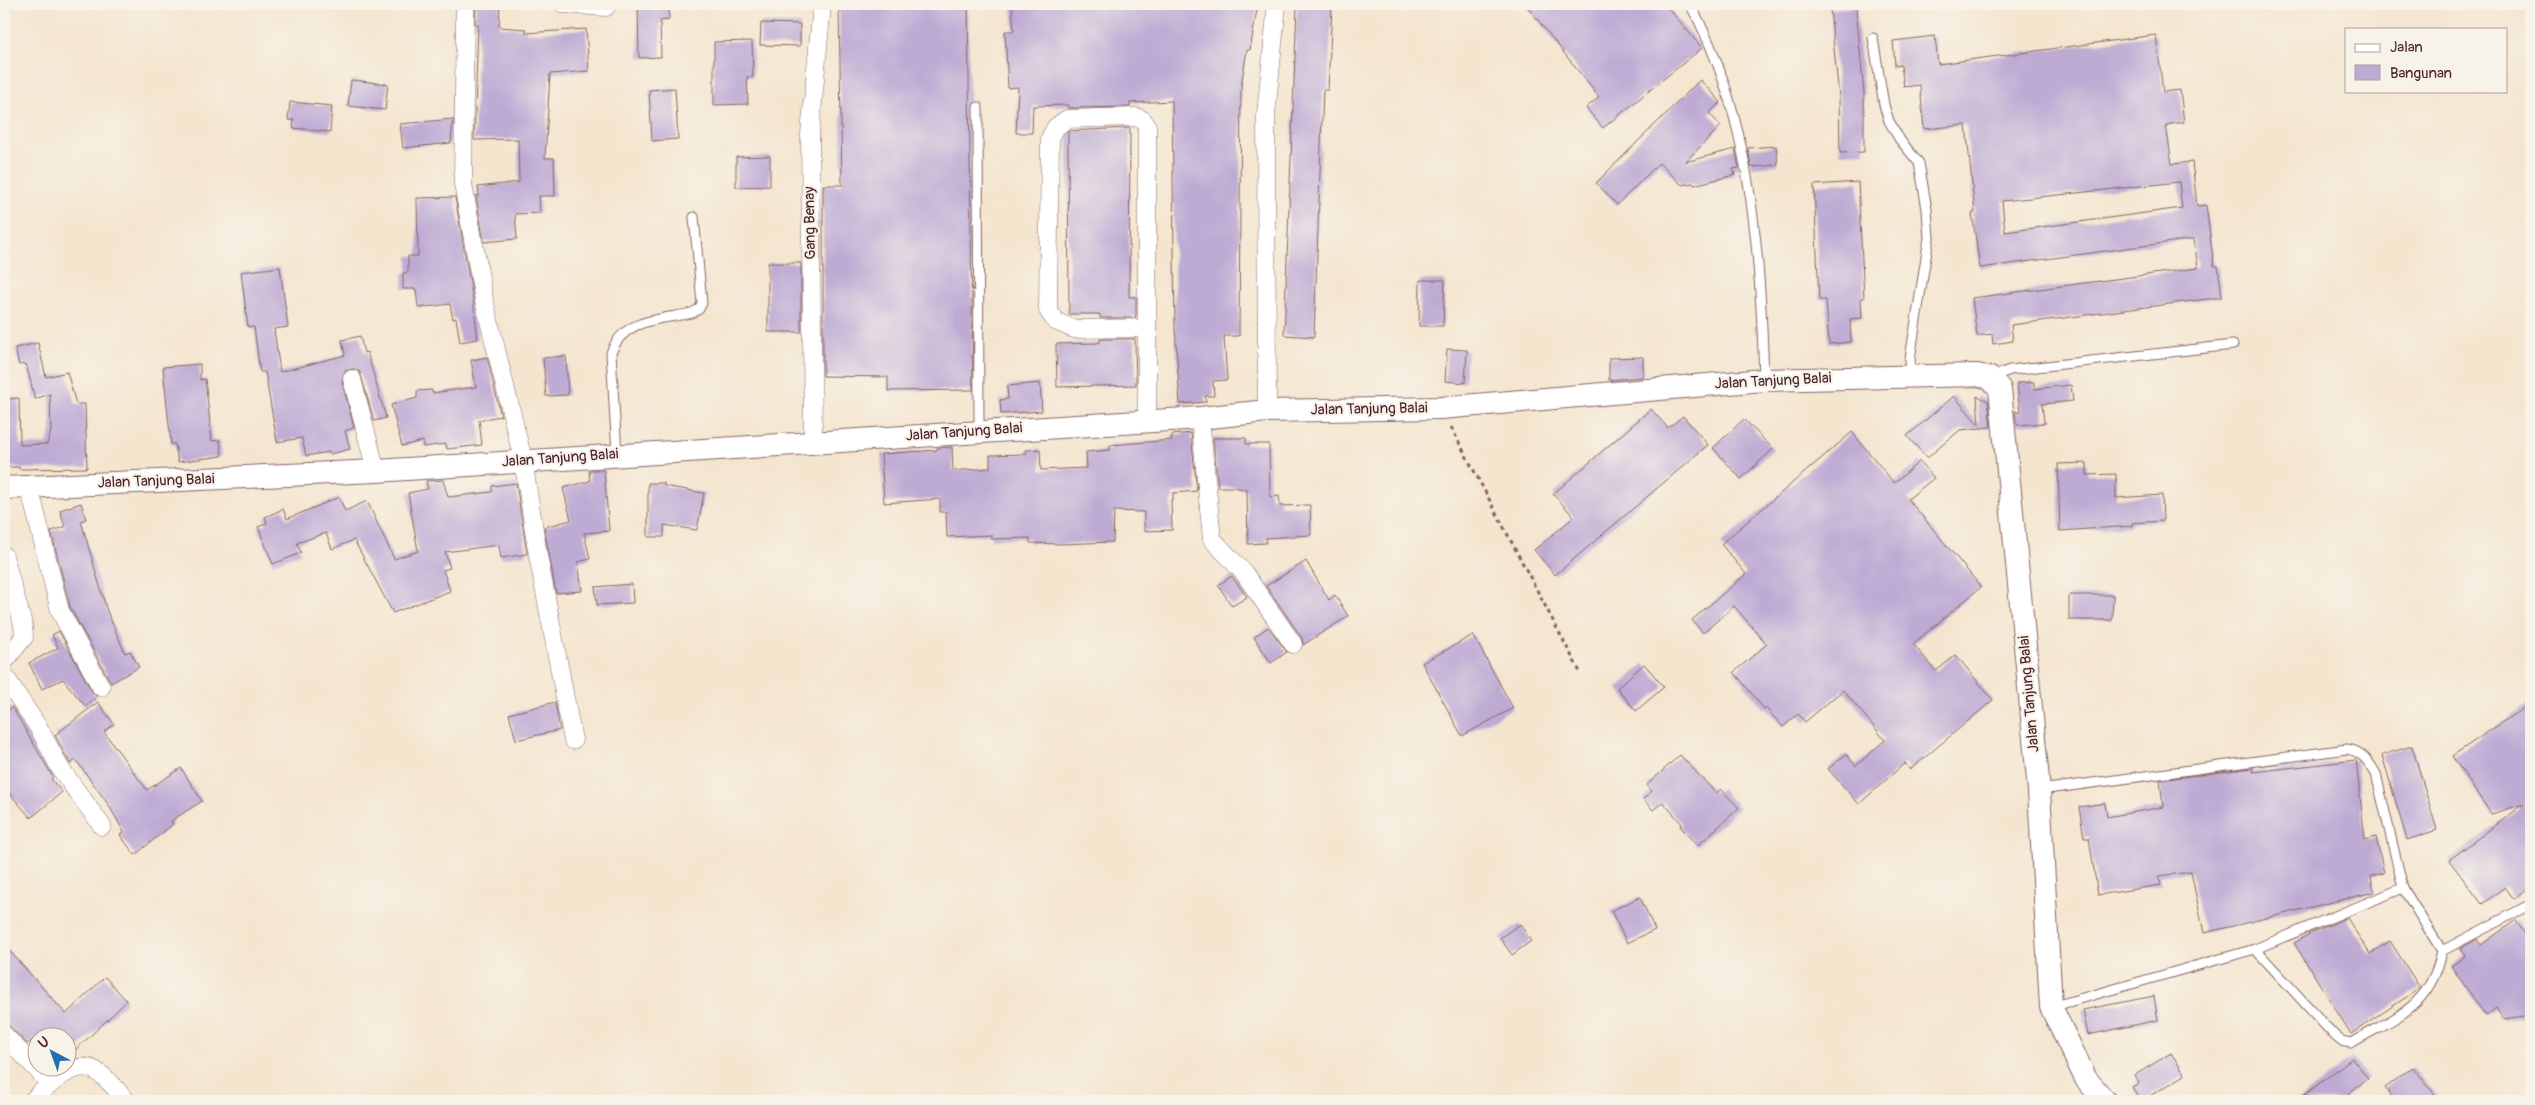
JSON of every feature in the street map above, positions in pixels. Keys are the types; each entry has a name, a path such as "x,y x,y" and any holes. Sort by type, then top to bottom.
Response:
{"street":[{"path":"465,4 463,184 484,300 523,460 538,555 573,740"},
{"path":"564,4 606,7"},
{"name":"Gang Benay","path":"812,442 810,134 822,4"},
{"path":"1266,411 1266,114 1277,4"},
{"path":"1146,328 1074,328 1055,321 1048,310 1050,138 1056,127 1067,119 1136,117 1143,120 1147,126 1147,421"},
{"name":"Jalan Tanjung Balai","path":"4,488 376,471 523,460 1200,418 1266,411 1441,408 1764,380 1977,375 1990,378 2000,389 2039,790 2051,1007 2086,1078 2104,1101"},
{"path":"352,379 376,471"},
{"path":"1200,418 1212,539 1244,573 1293,644"},
{"path":"29,486 60,611 101,686"},
{"path":"4,556 23,624 24,637 4,662"},
{"path":"4,675 40,730 60,768 102,826"},
{"path":"4,1035 51,1084"},
{"path":"32,1101 67,1072 81,1067 94,1069 127,1101"}],"lane":[{"path":"1690,4 1714,57 1748,176 1758,251 1764,380"},
{"path":"1873,38 1884,105 1889,121 1900,140 1919,163 1928,209 1929,238 1910,359 1911,376"},
{"path":"978,107 979,431"},
{"path":"617,454 611,353 615,341 623,332 637,324 692,313 699,309 702,303 694,218"},
{"path":"1990,378 2010,370 2233,344"},
{"path":"2039,790 2347,749 2356,750 2369,761 2376,774 2403,888 2442,951 2437,973 2415,1005 2351,1043 2342,1041 2334,1035 2254,949"},
{"path":"2051,1007 2254,949 2403,888"},
{"path":"2442,951 2531,904"}],"path":[{"path":"1441,408 1580,672"}],"building":[{"path":"476,4 500,4 499,27 526,29 526,33 586,29 589,71 550,74 545,158 554,158 555,196 539,196 540,213 515,214 517,239 484,242 476,196 479,196 478,187 519,182 518,139 474,140 478,25 475,25"},
{"path":"638,4 668,4 669,20 660,21 661,57 639,58"},
{"path":"839,4 968,4 973,390 888,391 888,377 823,376 823,185 842,185"},
{"path":"1012,4 1258,4 1250,50 1247,50 1241,86 1239,336 1224,336 1227,380 1213,381 1214,396 1205,396 1206,402 1180,404 1175,328 1172,101 1130,103 1130,107 1068,108 1068,105 1033,106 1032,133 1016,133 1018,87 1008,88 1005,31 1014,31"},
{"path":"1525,4 1665,4 1702,48 1603,128 1586,108 1599,97"},
{"path":"1297,6 1332,7 1328,90 1323,90 1314,337 1284,335"},
{"path":"1856,7 1864,94 1864,152 1840,153 1839,97 1830,9"},
{"path":"761,23 800,24 800,46 760,45"},
{"path":"2156,35 2163,92 2180,90 2184,122 2166,125 2172,164 2192,162 2197,206 2206,205 2214,266 2218,266 2222,297 2011,325 2013,341 1993,344 1992,334 1977,336 1972,298 2198,268 2194,239 1980,268 1972,213 1975,213 1966,125 1924,129 1920,85 1904,87 1901,65 1895,66 1893,41 1935,36 1938,64","holes":["2179,182 2182,208 2005,232 2002,201"]},
{"path":"752,41 753,77 747,77 748,104 714,105 714,42"},
{"path":"351,80 388,84 385,110 348,106"},
{"path":"1700,80 1721,102 1709,113 1721,126 1685,162 1735,149 1739,168 1733,169 1735,175 1694,185 1693,183 1682,185 1659,163 1617,205 1596,183"},
{"path":"675,88 678,139 652,141 649,90"},
{"path":"290,102 332,106 330,132 293,128 294,120 288,120"},
{"path":"453,119 451,143 403,148 400,124"},
{"path":"1130,128 1129,297 1136,297 1135,318 1100,318 1100,314 1069,314 1068,131"},
{"path":"1776,146 1778,165 1751,167 1748,148"},
{"path":"770,156 770,186 736,187 736,157"},
{"path":"1858,182 1864,298 1861,298 1862,318 1850,319 1851,342 1829,344 1826,300 1819,300 1814,185"},
{"path":"455,197 478,339 460,342 456,318 453,319 450,304 418,308 416,289 403,289 403,273 408,272 408,256 418,256 417,198"},
{"path":"768,263 801,263 801,332 768,332"},
{"path":"280,267 288,327 274,329 280,372 345,355 342,340 360,336 364,353 367,352 386,418 374,421 360,372 354,369 345,371 342,382 354,428 345,431 350,449 330,454 329,452 306,456 302,438 277,442 265,372 260,372 254,327 248,327 241,272"},
{"path":"1420,280 1445,280 1443,326 1419,326"},
{"path":"1100,339 1135,339 1136,385 1057,387 1056,344 1097,343 1100,342"},
{"path":"38,343 46,377 67,372 76,404 85,404 87,468 19,469 19,467 4,467 4,399 19,398 20,445 47,444 51,431 50,394 35,399 26,364 19,365 15,348"},
{"path":"1447,349 1467,350 1465,383 1445,381"},
{"path":"566,356 568,395 546,396 543,358"},
{"path":"487,357 501,416 479,420 482,445 447,449 446,444 423,447 423,441 402,446 391,405 417,398 417,391 432,390 432,393 476,387 471,360"},
{"path":"1643,357 1643,377 1609,380 1609,358"},
{"path":"200,364 200,380 205,379 212,441 220,440 222,456 178,462 175,444 171,444 163,367"},
{"path":"2034,382 2034,389 2071,385 2073,401 2042,404 2044,422 2046,423 2017,425 2015,411 2020,413 2017,383"},
{"path":"1040,383 1042,411 1001,414 1000,400 1008,399 1007,386"},
{"path":"1954,396 1979,425 1977,396 1988,401 1991,427 1960,430 1927,458 1907,436"},
{"path":"1651,409 1668,428 1683,416 1708,445 1555,575 1534,550 1574,517 1553,494"},
{"path":"1744,419 1773,449 1741,479 1713,448"},
{"path":"1852,432 1894,483 1920,461 1934,478 1908,499 1981,587 1913,644 1936,671 1956,655 1993,700 1910,770 1905,763 1859,804 1828,769 1846,754 1856,766 1885,740 1843,690 1805,722 1798,714 1783,727 1765,707 1764,709 1734,672 1767,644 1734,606 1703,633 1692,620 1746,574 1721,544"},
{"path":"1191,433 1197,491 1173,493 1173,499 1171,500 1172,530 1144,531 1144,512 1114,511 1113,542 1060,544 1030,543 1030,538 991,539 991,535 947,537 946,512 940,512 940,499 884,503 881,454 937,450 937,448 952,447 953,471 990,468 990,455 1026,454 1026,450 1040,449 1041,470 1087,468 1086,452 1110,450 1110,445 1172,440 1172,435"},
{"path":"1213,438 1246,438 1246,444 1269,444 1270,497 1279,496 1280,506 1310,505 1311,535 1266,538 1266,543 1248,544 1247,490 1234,487 1218,487"},
{"path":"2087,463 2087,475 2116,474 2116,498 2162,495 2163,521 2132,523 2132,526 2060,531 2058,464"},
{"path":"589,470 604,470 609,531 584,533 590,559 578,562 582,591 556,593 544,527 571,520 563,488 590,481"},
{"path":"443,480 448,497 492,492 492,486 516,483 527,554 501,558 499,545 445,552 450,568 443,570 450,591 393,613 354,540 332,549 326,533 297,543 301,553 273,564 258,527 267,523 265,517 283,509 287,519 339,497 345,511 367,501 394,559 418,551 408,493 428,489 426,481"},
{"path":"648,483 664,483 664,486 704,493 697,530 664,525 664,537 648,537"},
{"path":"81,503 86,519 81,521 107,611 125,653 130,651 139,667 111,683 70,607 51,531 65,527 60,510"},
{"path":"1306,561 1329,600 1335,595 1348,616 1303,645 1302,638 1266,586"},
{"path":"1232,576 1247,597 1232,606 1218,585"},
{"path":"632,584 633,603 597,605 595,587"},
{"path":"2069,595 2113,595 2112,620 2069,620"},
{"path":"1268,627 1287,652 1271,663 1254,637"},
{"path":"59,631 92,692 97,697 85,706 63,679 42,689 29,663 58,648 52,635"},
{"path":"1473,635 1513,708 1462,736 1422,663"},
{"path":"1644,664 1664,687 1636,711 1617,688"},
{"path":"98,702 114,724 104,732 147,790 181,768 202,801 171,821 173,824 135,855 120,835 124,832 108,804 76,760 70,764 55,735"},
{"path":"555,702 560,730 516,740 509,714"},
{"path":"2531,703 2531,886 2514,899 2505,887 2482,904 2449,860 2524,804 2491,814 2452,756"},
{"path":"12,707 53,777 51,779 62,792 31,818 4,787 4,714"},
{"path":"2412,746 2437,830 2407,840 2382,755"},
{"path":"1680,755 1716,793 1721,789 1739,808 1697,846 1680,826 1682,824 1663,802 1653,810 1643,799 1652,791 1647,785"},
{"path":"2356,760 2365,840 2376,837 2384,873 2371,876 2374,892 2204,933 2191,872 2159,876 2161,885 2098,895 2089,838 2084,838 2079,807 2105,803 2107,817 2163,807 2160,780 2253,768 2253,772"},
{"path":"1640,897 1655,930 1627,943 1611,911"},
{"path":"2347,918 2370,954 2390,941 2420,988 2351,1034 2294,943 2311,933"},
{"path":"2516,920 2531,943 2531,1015 2503,1019 2496,1008 2486,1016 2451,966 2465,956 2460,949 2477,939 2481,945"},
{"path":"1520,924 1531,941 1512,955 1500,938"},
{"path":"4,945 66,1014 105,977 127,1001 78,1048 78,1028 28,1028 27,1044 4,1020"},
{"path":"2154,996 2158,1020 2088,1035 2083,1010"},
{"path":"2171,1053 2185,1075 2141,1101 2132,1087 2139,1083 2135,1075"},
{"path":"2352,1058 2368,1078 2339,1101 2297,1101"},
{"path":"2413,1067 2440,1101 2395,1101 2385,1088"}]}
